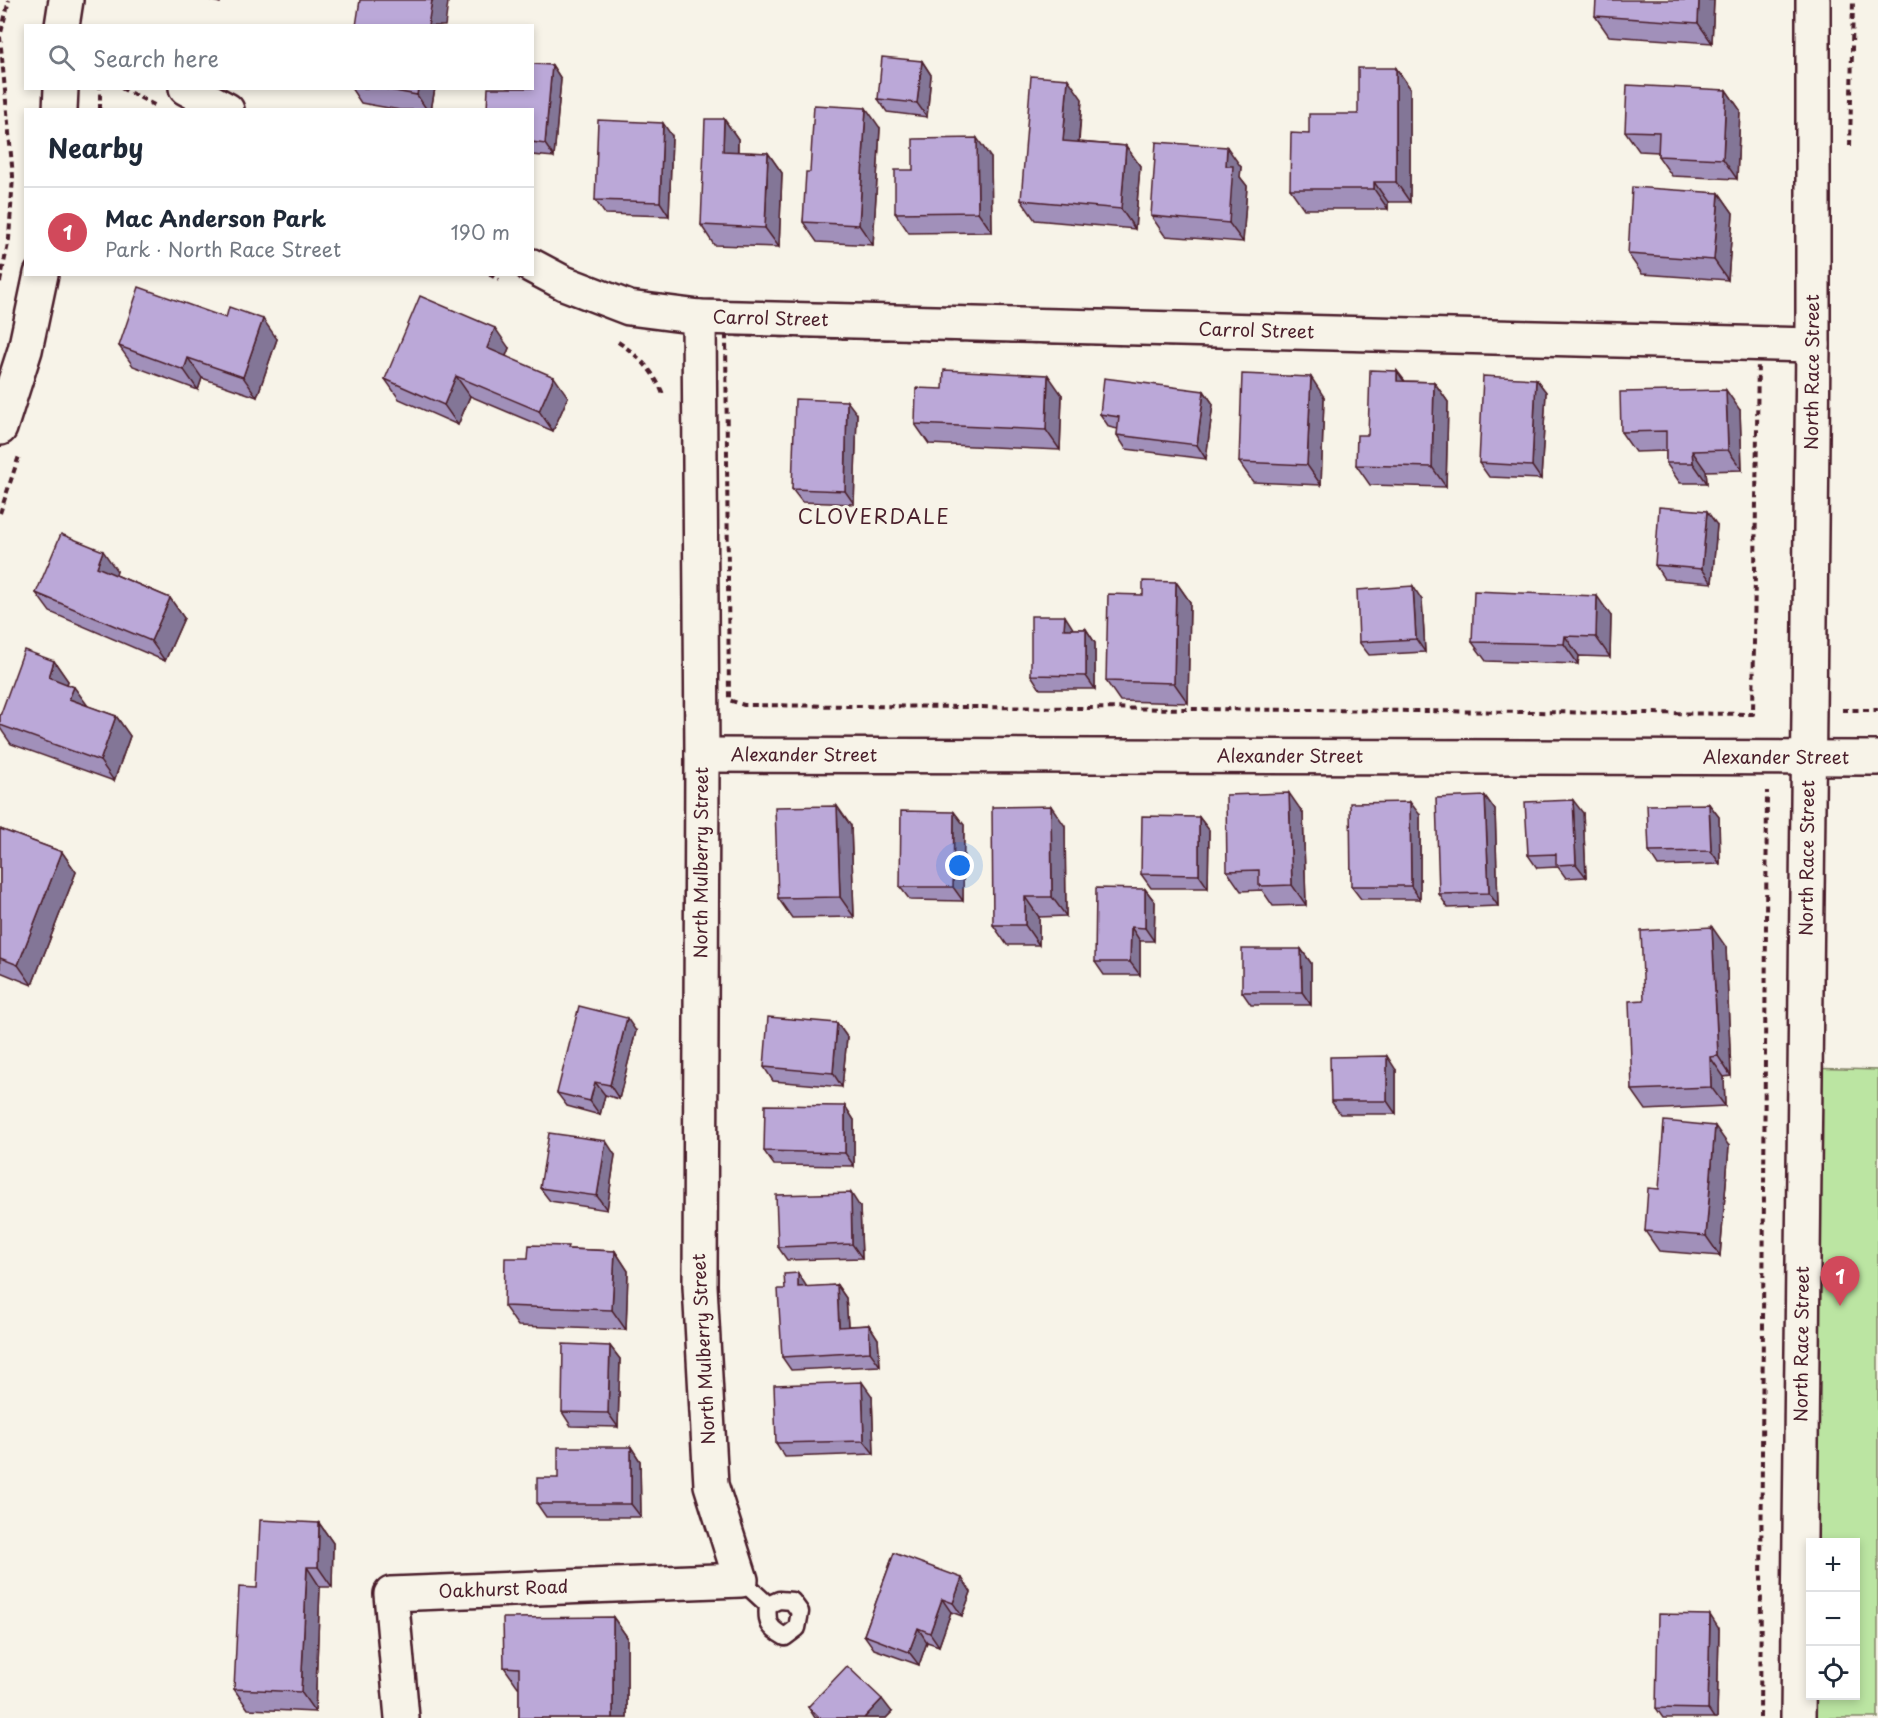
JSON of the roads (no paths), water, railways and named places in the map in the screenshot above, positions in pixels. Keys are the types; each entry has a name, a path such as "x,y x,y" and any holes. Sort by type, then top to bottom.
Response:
{"street":[{"path":"62,24 66,0"},
{"name":"North Race Street","path":"1798,1718 1813,345 1814,0"},
{"path":"60,108 61,90"},
{"path":"190,90 223,108"},
{"path":"534,267 564,282 629,308 699,317"},
{"path":"0,428 25,351 41,276"},
{"name":"Carrol Street","path":"699,317 1813,345"},
{"name":"North Mulberry Street","path":"699,317 702,755 700,1286 711,1485 741,1580"},
{"name":"Alexander Street","path":"702,755 1878,758"},
{"name":"Oakhurst Road","path":"402,1718 391,1594 741,1580"}],"lane":[{"path":"741,1580 768,1605"}],"place":[{"name":"Mac Anderson Park","path":"1840,1306"}],"district":[{"name":"CLOVERDALE","path":"874,517"}]}
